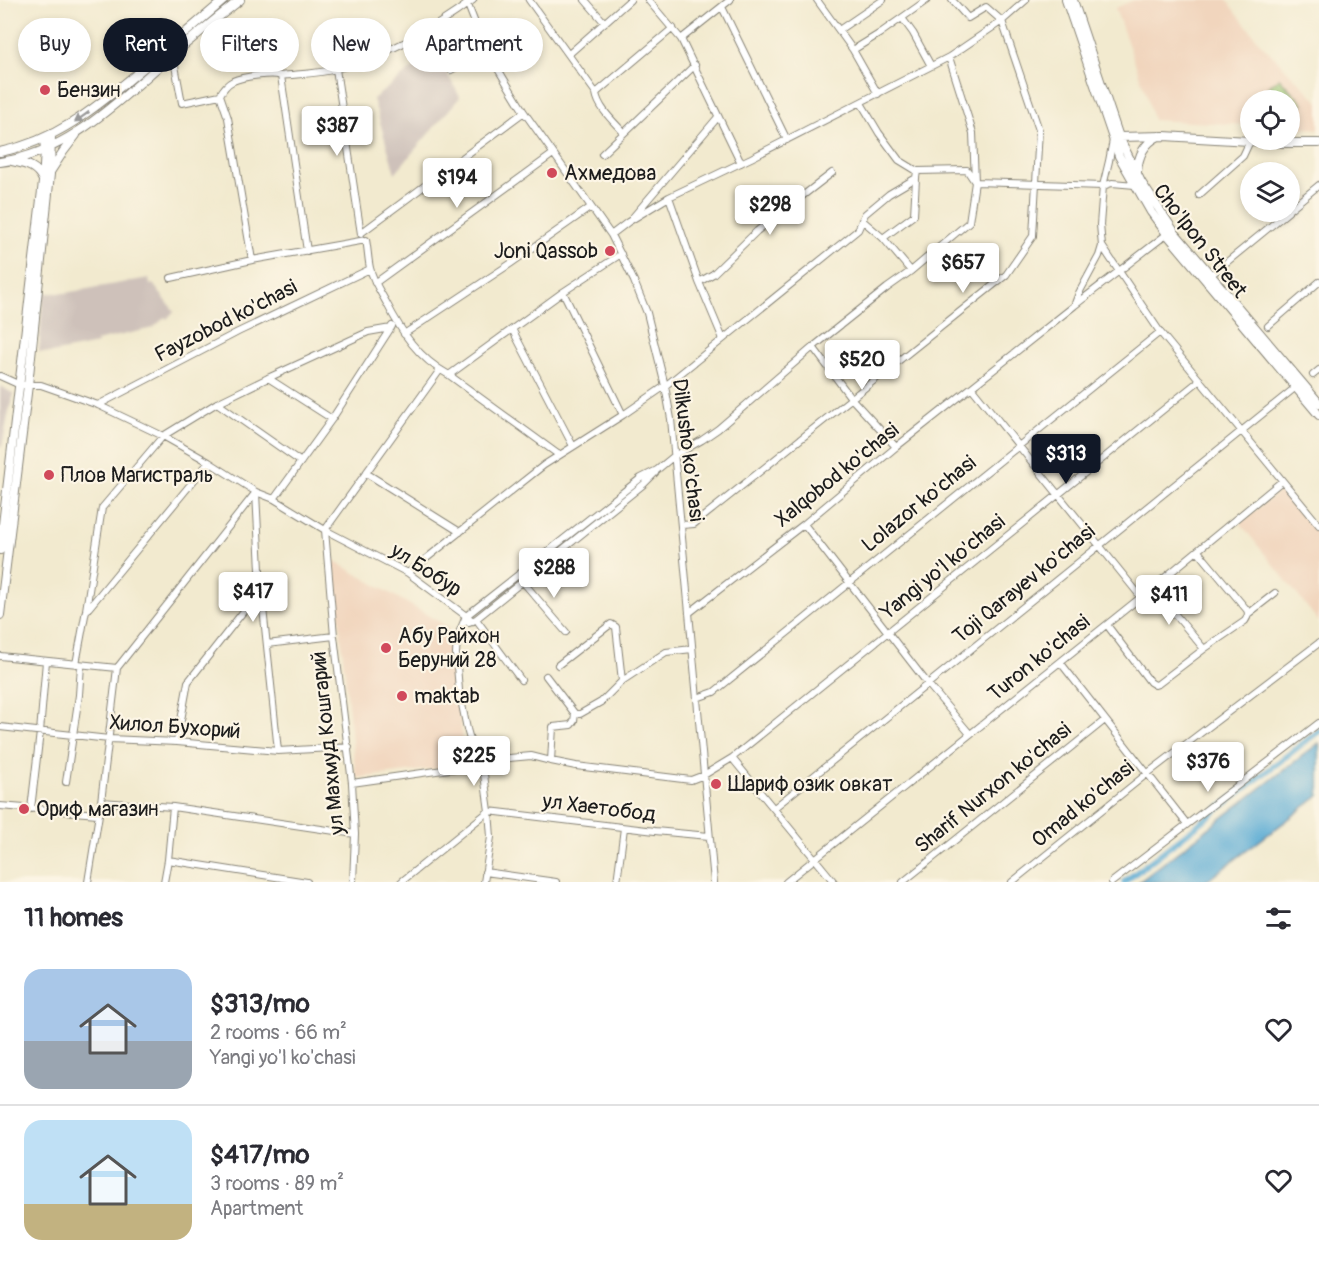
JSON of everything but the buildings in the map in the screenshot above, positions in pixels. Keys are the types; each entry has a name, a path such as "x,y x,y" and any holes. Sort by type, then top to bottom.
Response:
{"main road":[{"path":"0,152 47,137 81,118 224,0"},
{"path":"188,43 240,0"},
{"name":"Cho'lpon Street","path":"1066,0 1116,138 1158,208 1175,232 1319,403"},
{"name":"Cho'lpon Street","path":"1073,0 1116,138 1119,156 1151,212 1319,415"},
{"path":"0,162 10,161 48,148 78,132 152,72"},
{"path":"50,174 58,158 78,132"},
{"path":"1116,138 1160,136 1240,140"},
{"path":"1137,174 1142,152 1147,144 1160,136"},
{"path":"0,550 24,385 50,174 47,137"},
{"path":"1300,143 1319,143"},
{"path":"0,615 48,148"},
{"path":"10,161 39,171 43,182"}],"street":[{"path":"529,0 596,93 602,107 624,133"},
{"path":"585,0 604,22"},
{"path":"569,54 630,0"},
{"path":"648,0 681,39 741,163"},
{"path":"681,39 730,0"},
{"path":"817,0 853,50 878,94"},
{"path":"839,30 883,0"},
{"path":"853,50 927,0"},
{"path":"682,525 694,524 1005,275 1033,236 1039,130 1002,21 986,7 968,18 952,0"},
{"path":"611,236 628,222 669,197 949,57 1002,21 1026,0"},
{"path":"391,49 443,22 469,1"},
{"name":"Dilkusho ko'chasi","path":"469,1 475,18"},
{"path":"722,7 787,140"},
{"path":"902,18 931,66"},
{"path":"596,93 673,28"},
{"name":"ул Бобур","path":"325,530 408,573 466,616 641,478 657,470 674,456 718,429 813,346 911,271 969,222 975,182 973,133 949,57"},
{"path":"602,154 695,65"},
{"path":"176,72 182,103 220,95"},
{"path":"252,261 228,118 220,95 223,88 234,81 269,73 281,76 321,72"},
{"path":"336,72 362,241"},
{"name":"Dilkusho ko'chasi","path":"499,72 524,112 611,236 647,313 671,418 714,882"},
{"path":"281,76 308,251"},
{"path":"861,103 899,160 916,174"},
{"path":"361,233 524,112"},
{"path":"628,222 718,117"},
{"name":"Xalqobod ko'chasi","path":"689,613 804,524 896,447 1074,306 1102,246 1100,225 1102,186 1116,138"},
{"path":"1199,195 1243,156 1246,150"},
{"path":"375,284 553,154"},
{"path":"408,573 544,465 665,386 858,230 865,214 921,170 967,170 975,182 1135,185"},
{"path":"699,282 713,274 757,231 832,173"},
{"path":"883,238 914,215 916,174"},
{"path":"1300,201 1319,185"},
{"path":"669,197 699,282 723,339"},
{"path":"404,334 591,207"},
{"path":"862,220 883,238 911,271"},
{"path":"1211,275 1275,222"},
{"path":"1074,306 1167,234"},
{"path":"171,278 366,240 370,269 375,284 404,334 418,352 559,455"},
{"path":"1102,246 1161,332 1319,525"},
{"path":"449,375 563,292 621,254"},
{"name":"Fayzobod ko'chasi","path":"98,405 238,332 370,269"},
{"path":"1268,326 1319,282"},
{"path":"563,292 623,415"},
{"path":"274,499 332,419 396,321"},
{"path":"66,782 79,695 79,664 86,610 102,508 163,436 217,403 268,378 368,332 391,328"},
{"path":"512,329 573,446"},
{"name":"Lolazor ko'chasi","path":"697,698 714,692 1161,332"},
{"path":"813,346 851,398 896,447"},
{"path":"0,376 24,385 41,385 98,405 163,436 325,530 440,370"},
{"path":"268,378 332,419"},
{"name":"Yangi yo'l ko'chasi","path":"704,775 732,758 1200,380"},
{"name":"Toji Qarayev ko'chasi","path":"774,808 1296,387"},
{"path":"972,388 1141,597"},
{"path":"217,403 301,462"},
{"path":"86,610 209,462"},
{"path":"461,627 474,620 523,582 645,484 657,470"},
{"path":"366,473 460,532"},
{"name":"Turon ko'chasi","path":"786,882 1153,588 1282,481"},
{"path":"256,492 261,589 278,751"},
{"path":"88,882 101,802 117,668 256,492"},
{"path":"804,524 928,684 970,734"},
{"name":"ул Махмуд Кошгарий","path":"325,530 334,636 352,783 355,834 353,882"},
{"path":"1107,625 1150,682 1155,685 1245,621 1248,618 1247,610 1198,551"},
{"path":"523,582 566,632"},
{"path":"1153,588 1203,649"},
{"path":"177,742 188,682 261,589"},
{"path":"1248,614 1275,593"},
{"path":"484,882 490,837 489,811 479,761 467,729 459,690 456,654 457,638 466,616 474,620 521,680"},
{"path":"558,664 611,624 616,627 622,681"},
{"path":"267,644 334,636"},
{"name":"Omad ko'chasi","path":"1012,882 1148,773 1319,643"},
{"path":"575,714 601,702 622,681 666,652 692,649"},
{"path":"0,656 117,668"},
{"path":"31,809 46,661"},
{"path":"1060,662 1186,824"},
{"path":"546,676 575,714 571,725 553,727 551,761"},
{"name":"Sharif Nurxon ko'chasi","path":"903,882 1105,720"},
{"path":"1112,882 1319,723"},
{"name":"Хилол Бухорий","path":"0,727 73,736 278,751 349,747"},
{"path":"352,783 471,766 479,761 531,756 588,767 690,780 704,775"},
{"path":"732,758 834,882"},
{"path":"101,802 173,807 355,834"},
{"path":"0,806 98,814"},
{"path":"164,882 173,807"},
{"path":"401,882 489,811"},
{"name":"ул Хаетобод","path":"489,811 709,836"},
{"path":"617,882 624,828"},
{"path":"168,860 306,882"},
{"path":"485,872 556,882"}],"shaded area":[{"path":"1134,0 1227,0 1260,43 1319,102 1319,129 1300,128 1300,90 1240,90 1240,124 1153,120 1147,96 1115,8"},
{"path":"408,72 446,72 460,97 395,173 373,99"},
{"path":"149,278 150,285 153,284 174,311 167,319 165,317 153,328 96,341 97,344 51,353 39,352 43,293 65,293"},
{"path":"0,386 14,394 0,447"},
{"path":"1282,489 1319,535 1319,622 1240,523"},
{"name":"maktab","path":"333,560 448,627 466,765 356,778"}],"green space":[{"path":"1279,78 1290,90 1265,90"}],"water":[{"path":"1319,743 1319,796 1205,882 1139,882"}],"waterway":[{"path":"1124,882 1319,731"}],"place":[{"name":"Бензин","path":"45,90"},
{"name":"Ахмедова","path":"552,173"},
{"name":"Joni Qassob","path":"610,251"},
{"name":"Плов Магистраль","path":"49,475"},
{"name":"Абу Райхон Беруний 28","path":"386,648"},
{"name":"maktab","path":"402,696"},
{"name":"Шариф озик овкат","path":"716,784"},
{"name":"Ориф магазин","path":"24,809"}]}
